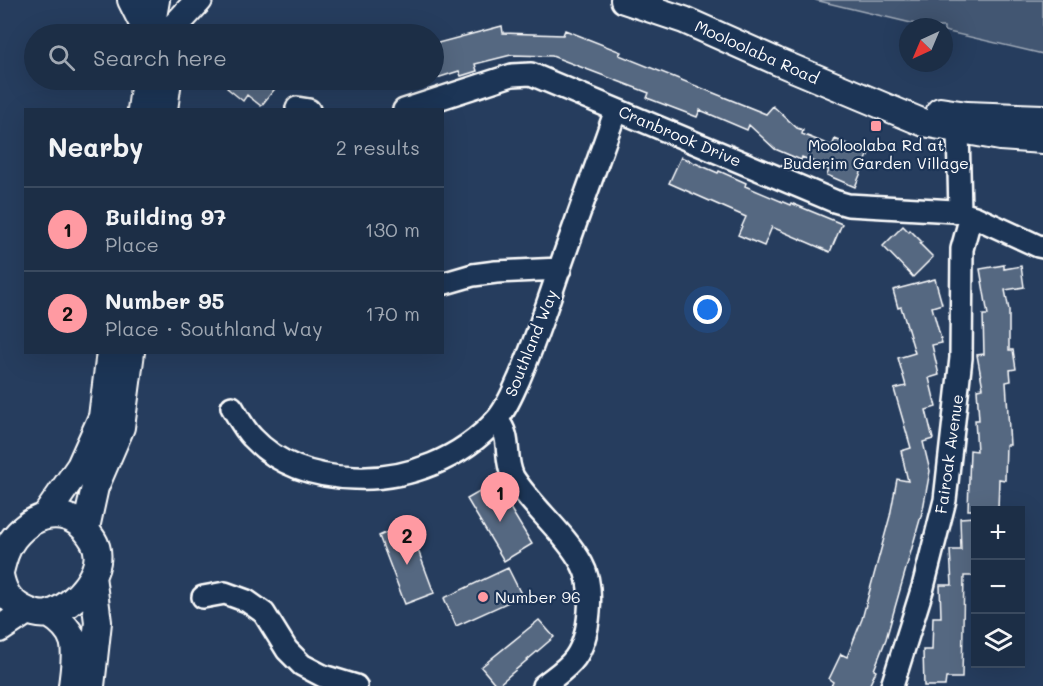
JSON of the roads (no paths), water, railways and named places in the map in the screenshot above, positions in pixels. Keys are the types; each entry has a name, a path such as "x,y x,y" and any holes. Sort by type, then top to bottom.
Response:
{"main road":[{"path":"131,0 141,21 147,24"},
{"path":"156,0 161,24"},
{"path":"167,24 178,0"},
{"path":"172,24 199,0"},
{"name":"Mooloolaba Road","path":"624,0 684,20 776,62 924,123 1000,137 1043,141"},
{"path":"141,108 144,90"},
{"path":"164,108 167,90"},
{"name":"Mooloolaba Road","path":"889,107 967,115 1043,118"},
{"path":"72,686 74,639 64,623 12,602 2,588 0,574 5,554 13,539 28,524 46,515 80,466 102,417 110,354"},
{"path":"86,528 95,487 122,428 131,354"},
{"path":"0,629 38,612 65,606 81,593 92,576 96,566 97,546 86,528 67,516 46,515"},
{"path":"92,576 98,622 92,686"}],"street":[{"name":"Cranbrook Drive","path":"411,108 525,73 537,76 834,201 848,205 966,214"},
{"name":"Southland Way","path":"232,407 251,437 272,455 294,468 343,478 371,479 405,474 432,465 457,452 497,420 507,405 527,360 616,110"},
{"name":"Fairoak Avenue","path":"892,686 923,587 946,490 961,358 962,249 966,214 958,130"},
{"path":"966,214 1043,247"},
{"path":"444,283 473,275 496,272 560,269"},
{"path":"497,420 506,433 509,464 513,477 578,557 588,582 588,623 578,653 568,666 543,686"},
{"path":"203,597 225,593 247,601 264,613 287,650 302,665 323,676 356,686"}],"place":[{"name":"Mooloolaba Rd at Buderim Garden Village","path":"876,126"},
{"name":"Building 97","path":"500,522"},
{"name":"Number 95","path":"407,565"},
{"name":"Number 96","path":"483,597"}]}
